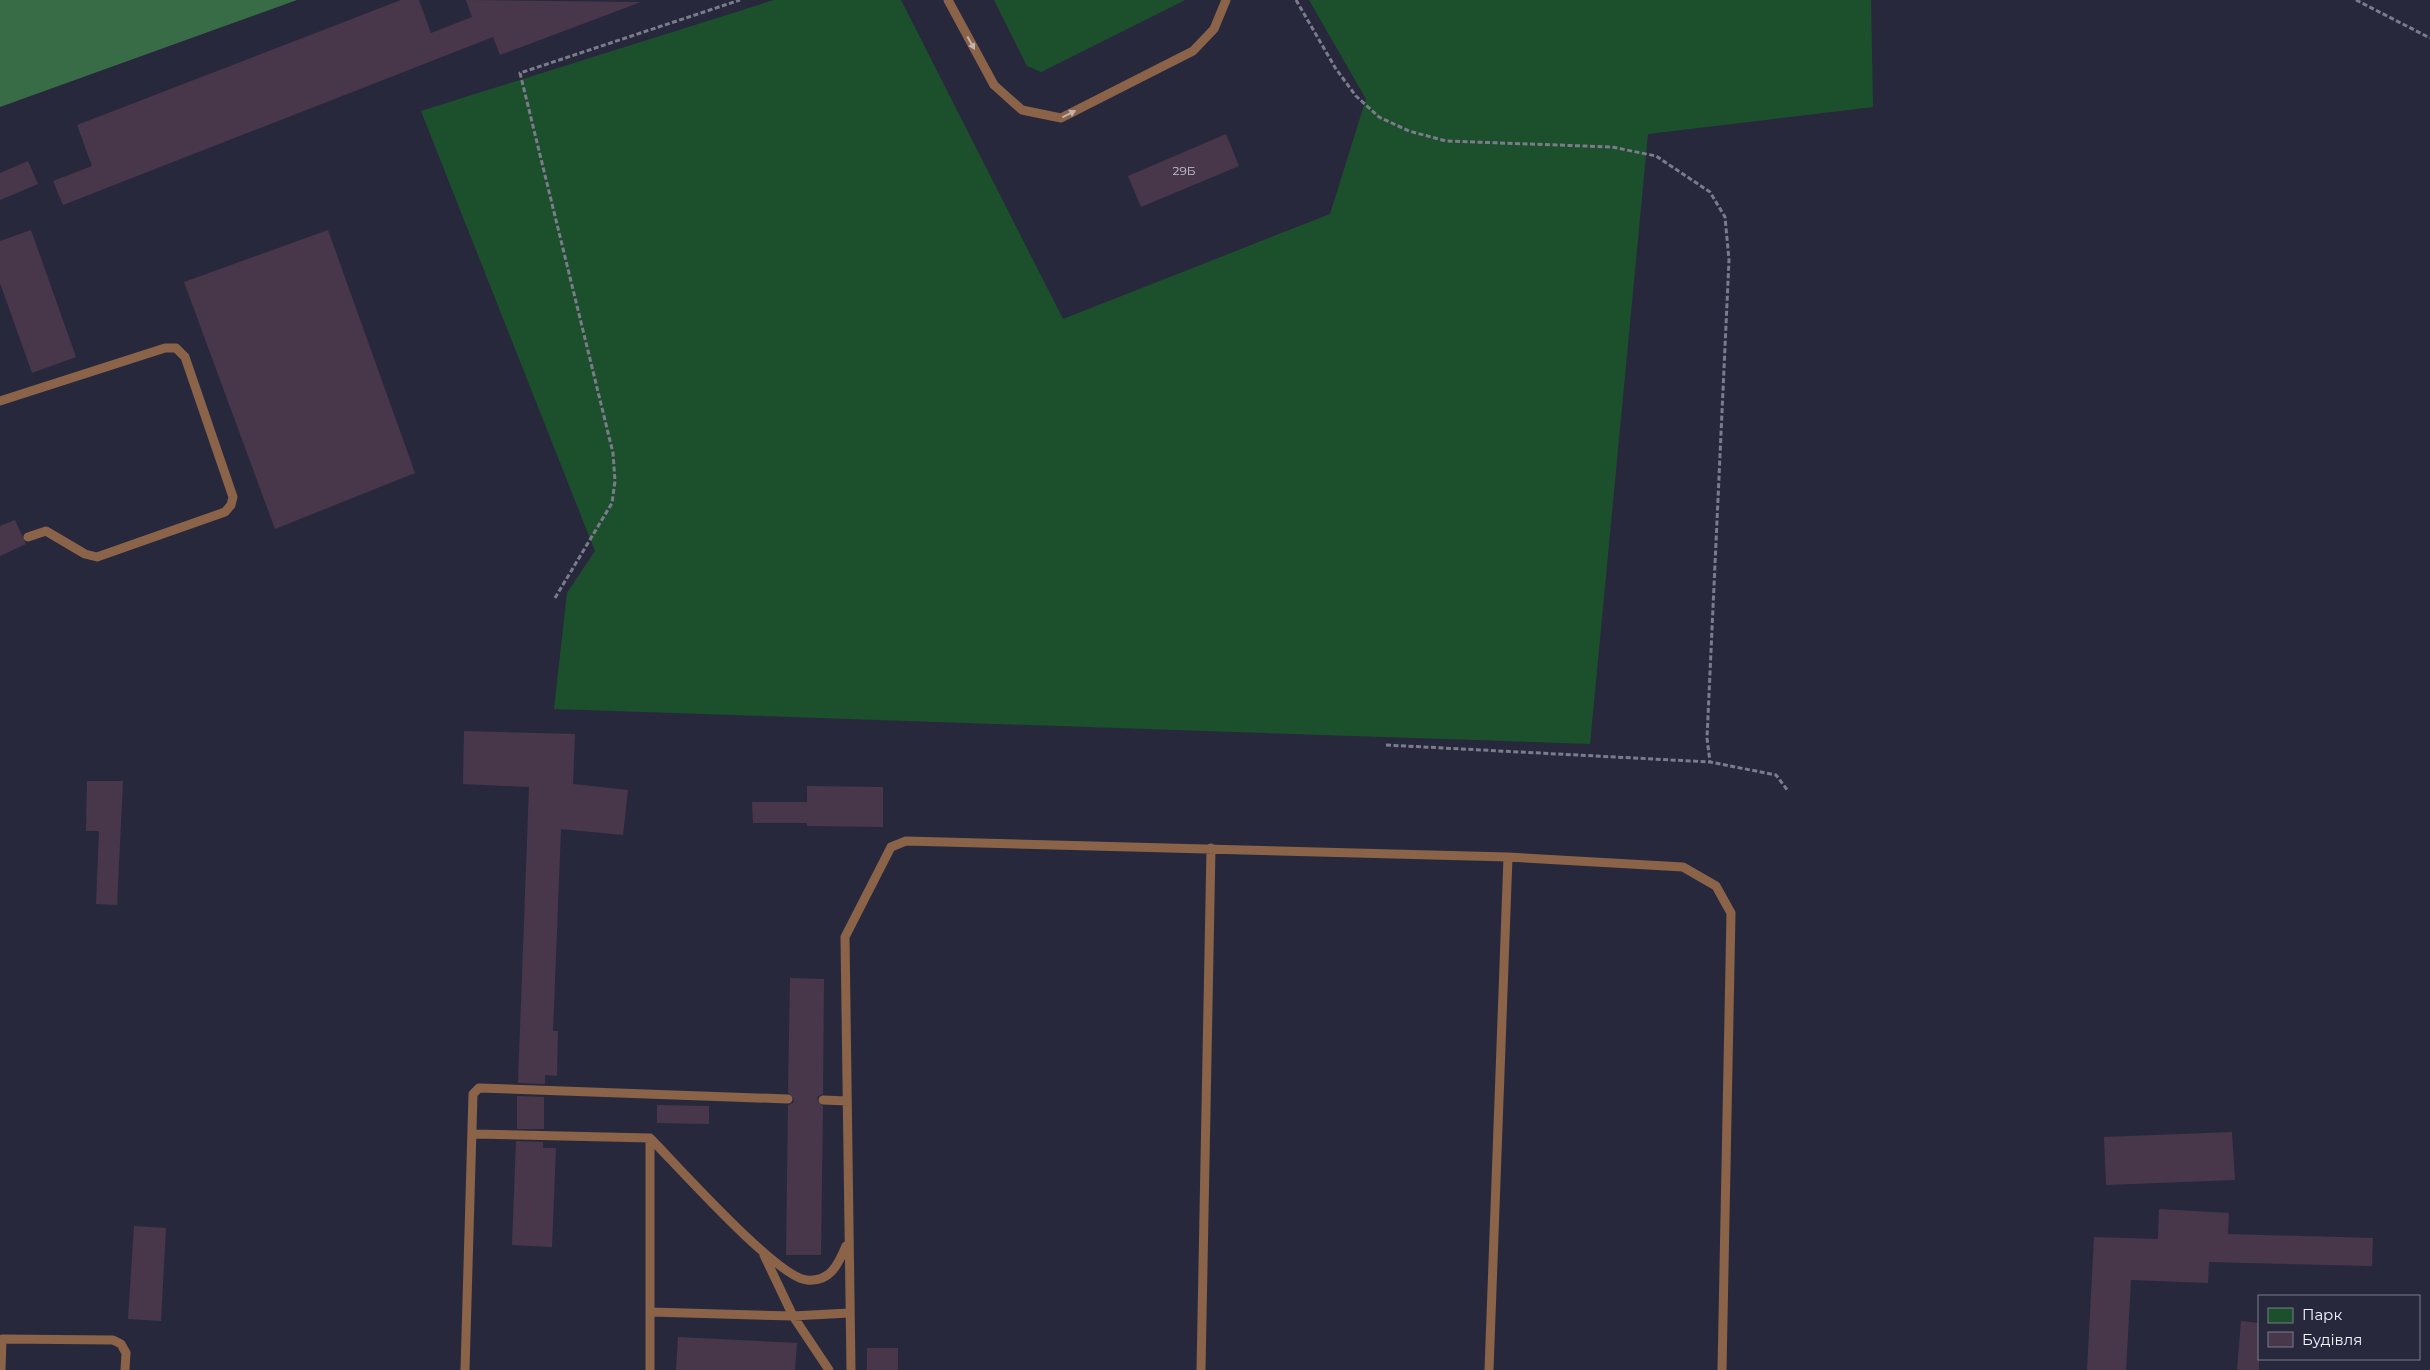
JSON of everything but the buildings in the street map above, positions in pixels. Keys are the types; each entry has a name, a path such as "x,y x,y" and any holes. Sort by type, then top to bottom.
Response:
{"lane":[{"path":"948,0 994,85 1022,110 1061,118 1193,51 1214,29 1226,0"},
{"path":"0,401 165,348 176,348 185,357 233,497 231,505 225,512 97,557 85,554 46,531 28,537"},
{"path":"851,1370 845,936 891,847 906,841 1508,857 1682,867 1716,886 1730,913 1722,1370"},
{"path":"1201,1370 1211,848"},
{"path":"1488,1370 1508,857"},
{"path":"466,1370 473,1094 479,1088 788,1099"},
{"path":"823,1100 847,1101"},
{"path":"472,1134 650,1138 762,1252 784,1270 805,1280 824,1279 838,1265 848,1242"},
{"path":"650,1138 650,1370"},
{"path":"762,1252 793,1316 829,1370"},
{"path":"651,1312 793,1316 849,1313"},
{"path":"1,1370 2,1338 113,1340 121,1344 126,1353 125,1370"}],"path":[{"path":"555,598 612,503 615,481 613,453 520,73 740,0"},
{"path":"1296,0 1336,69 1356,96 1379,117 1409,131 1446,141 1612,146 1656,156 1710,192 1725,217 1729,260 1707,738 1710,762"},
{"path":"2356,0 2430,38"},
{"path":"1386,745 1710,762 1776,775 1788,790"}],"green space":[{"path":"0,0 297,0 0,107"},
{"path":"774,0 901,0 1063,319 1330,214 1366,99 1309,0 1871,0 1873,107 1648,134 1590,744 554,709 567,593 595,551 421,111"},
{"path":"994,0 1185,0 1041,72 1027,66"}]}
